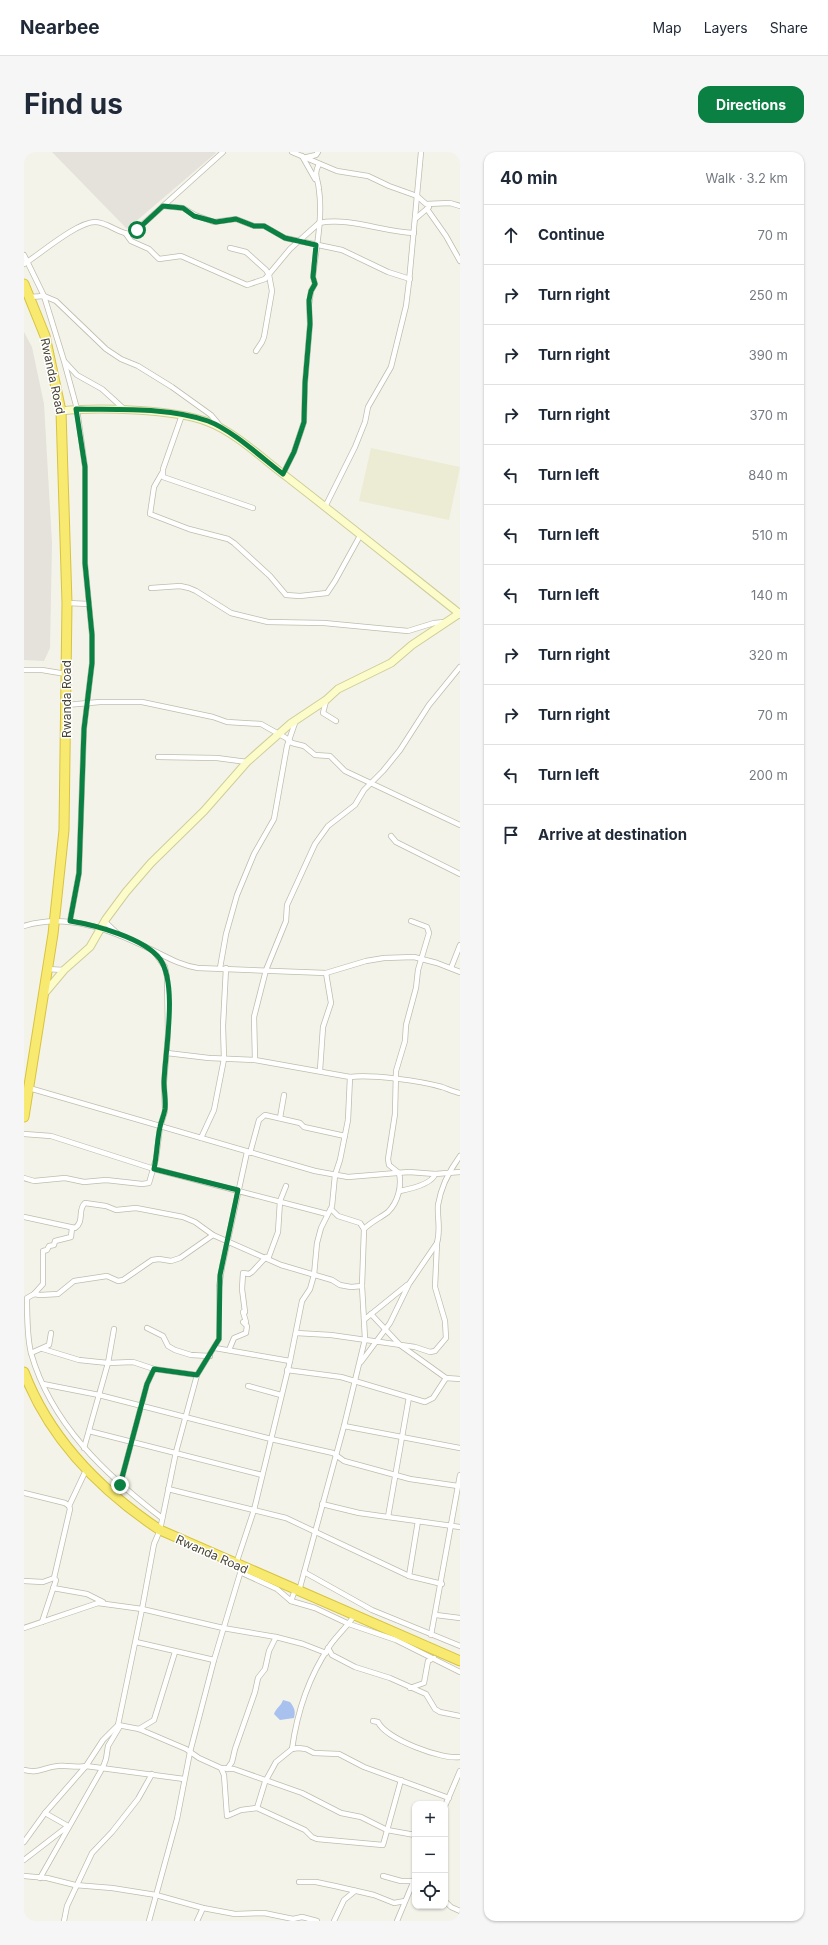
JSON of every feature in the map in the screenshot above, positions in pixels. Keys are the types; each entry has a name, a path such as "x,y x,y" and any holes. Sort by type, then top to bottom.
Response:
{"highway":[{"name":"Rwanda Road","path":"24,284 49,350 61,411 67,603 64,830 54,922 24,1117"},
{"name":"Rwanda Road","path":"24,1372 46,1418 67,1449 86,1470 116,1498 160,1530 239,1568 297,1590 351,1620 460,1661"}],"street":[{"path":"26,263 87,223 102,223 126,234 132,234 223,152"},
{"path":"292,152 319,164 349,174 368,176 389,186 417,196 426,204 432,205 450,203 460,206"},
{"path":"307,158 316,155 318,152"},
{"path":"325,507 356,447 365,422 368,407 389,373 406,306 410,279 421,152"},
{"path":"299,154 304,159 316,181"},
{"path":"283,474 297,444 304,422 305,383 310,324 309,305 310,293 315,284 313,277 319,223 319,191 315,173 319,164"},
{"path":"415,219 432,205"},
{"path":"163,206 183,208 194,216 216,222 236,219 254,226 264,226 283,237 342,250 388,272 410,279"},
{"path":"427,209 446,236 460,261"},
{"path":"126,234 131,241 149,250 159,260 181,256 245,284 259,282 269,275 277,263 319,223 354,223 388,231 414,233"},
{"path":"230,248 246,252 266,270 272,286 271,299 262,342 256,351"},
{"path":"24,255 26,263 44,296 64,361 76,409 85,467 85,563 92,663 84,736 81,855 77,889 70,921"},
{"path":"30,297 44,296 56,301 97,341 117,357 143,369 202,408 211,415 222,429"},
{"path":"64,361 77,375 102,389 126,410"},
{"path":"43,995 64,970 86,950 104,921 143,872 204,811 246,762 277,734 342,687 390,663 412,645 460,613 250,448 209,422 182,415 126,410 76,409 61,411"},
{"path":"182,415 162,473 154,487 150,514 188,529 228,539 270,576 286,594 300,596 327,593 361,534"},
{"path":"162,473 165,479 229,498 253,508"},
{"path":"151,588 180,586 188,588 196,591 231,613 268,622 324,623 408,631 445,622"},
{"path":"67,603 89,604"},
{"path":"255,1060 254,1016 266,970 286,921 287,905 314,844 319,835 328,826 355,805 364,790 400,750 429,705 460,667"},
{"path":"24,670 42,670 66,674"},
{"path":"326,700 323,713 336,721"},
{"path":"66,705 87,703 145,703 213,717 228,722 261,724 292,743 304,746 315,755 325,754 330,756 344,771 460,825"},
{"path":"220,968 226,934 237,895 254,854 274,820 289,740 297,719"},
{"path":"158,757 218,758 246,762"},
{"path":"391,836 396,842 460,874"},
{"path":"24,926 70,921 86,924 119,935 182,965 198,968 326,973 378,959 422,958 460,972"},
{"path":"104,921 119,935"},
{"path":"364,1229 371,1222 388,1211 400,1190 399,1173 389,1165 388,1159 395,1114 396,1071 405,1041 406,1025 414,1000 429,930 427,927 411,921"},
{"path":"451,968 460,945"},
{"path":"24,1178 40,1181 70,1178 84,1182 106,1180 146,1184 149,1183 158,1152 160,1127 165,1111 164,1083 168,1053 167,977 165,967 151,949"},
{"path":"201,1138 214,1110 224,1059 223,1011 226,968"},
{"path":"47,969 64,970"},
{"path":"320,1070 322,1027 331,1003 326,973"},
{"path":"168,1053 224,1059 255,1060 303,1070 320,1070 350,1077 364,1076 442,1087 460,1093"},
{"path":"149,1921 176,1820 190,1752 254,1510 290,1361 302,1301 310,1289 314,1275 317,1243 327,1214 331,1209 335,1175 346,1136 350,1105 350,1077"},
{"path":"29,1088 130,1116 160,1127 294,1166 335,1175 348,1177 399,1173 435,1174 460,1172"},
{"path":"280,1118 284,1095"},
{"path":"40,1878 68,1826 103,1767 108,1746 119,1726 154,1544 160,1530 176,1452 197,1375 215,1348 219,1339 219,1287 226,1241 248,1152 261,1118 265,1115 280,1118 300,1123 304,1127 346,1136"},
{"path":"24,1134 51,1136 154,1169 327,1214"},
{"path":"296,1333 365,1339 415,1347 430,1352 435,1351 446,1338 445,1321 435,1287 437,1242 440,1227 438,1205 448,1172 460,1156"},
{"path":"400,1190 415,1187 432,1179 435,1174"},
{"path":"230,1350 234,1338 246,1333 247,1326 243,1322 246,1322 242,1312 244,1312 242,1289 243,1273 249,1274 267,1258 279,1227 280,1201 286,1186"},
{"path":"24,1217 72,1228 79,1225 82,1217 82,1206 85,1203 88,1203 106,1206 116,1210 136,1208 183,1217 196,1222 213,1235 281,1265 332,1280 340,1285 352,1287 362,1286"},
{"path":"291,1601 304,1572 344,1426 365,1339 362,1286 364,1229 360,1223 338,1216 331,1209"},
{"path":"72,1228 71,1237 55,1241 54,1245 48,1246 47,1250 43,1251 43,1284 34,1294 25,1299 31,1353 43,1384 64,1422 84,1448 120,1485 162,1518"},
{"path":"34,1294 58,1294 74,1281 107,1276 118,1281 123,1280 152,1260 159,1259 171,1261 180,1258 213,1235"},
{"path":"360,1364 386,1330 408,1284 437,1242"},
{"path":"365,1319 408,1284"},
{"path":"371,1314 400,1345 446,1378 460,1379"},
{"path":"147,1328 162,1336 168,1346 175,1350 191,1355 210,1356"},
{"path":"84,1448 108,1363 114,1329"},
{"path":"31,1353 43,1349 50,1344 51,1333"},
{"path":"215,1348 290,1361"},
{"path":"43,1349 72,1358 108,1363 133,1362 154,1369 197,1375"},
{"path":"120,1485 133,1442 148,1380 154,1369"},
{"path":"287,1370 341,1377 421,1402 428,1401 433,1398 446,1378"},
{"path":"43,1384 99,1395 186,1416 271,1439 333,1453 340,1460 394,1476 458,1486"},
{"path":"248,1386 281,1395"},
{"path":"388,1517 408,1397"},
{"path":"344,1426 460,1448"},
{"path":"89,1431 262,1475"},
{"path":"42,1622 56,1580 54,1578 70,1506 86,1470"},
{"path":"431,1635 442,1584 460,1475"},
{"path":"168,1489 286,1518 409,1576 442,1584"},
{"path":"24,1494 64,1503 70,1506"},
{"path":"322,1504 359,1513 460,1527"},
{"path":"409,1576 418,1521"},
{"path":"239,1568 264,1585 277,1589 291,1601 351,1620 434,1658 460,1672"},
{"path":"304,1572 360,1604 460,1646"},
{"path":"24,1581 43,1582 54,1578"},
{"path":"53,1588 87,1594 104,1602 142,1609 223,1628 276,1637 303,1644 326,1653"},
{"path":"24,1628 104,1602"},
{"path":"436,1615 460,1618"},
{"path":"292,1749 303,1699 309,1682 328,1648 351,1620"},
{"path":"227,1769 232,1763 235,1749 255,1692 258,1678 265,1669 276,1637"},
{"path":"136,1642 214,1660"},
{"path":"328,1648 332,1655 359,1669 390,1678 426,1694 436,1709 440,1712 460,1716"},
{"path":"138,1729 154,1720 175,1652"},
{"path":"410,1688 424,1683 428,1661 434,1658"},
{"path":"373,1721 378,1722 380,1727 418,1748 444,1757 460,1757"},
{"path":"119,1726 138,1729 190,1752 221,1768 234,1769 265,1782 302,1793 341,1813 361,1817 388,1830 412,1834"},
{"path":"24,1842 45,1813 86,1766 103,1740 119,1726"},
{"path":"258,1808 265,1782 278,1760 292,1749 306,1749 314,1753 339,1754 364,1767 449,1798"},
{"path":"24,1770 38,1772 56,1766 72,1768 86,1766 103,1767 184,1779"},
{"path":"221,1768 224,1775 226,1816 241,1810 258,1808 305,1830 312,1837 317,1839 383,1845 401,1780"},
{"path":"448,1801 460,1771"},
{"path":"64,1921 67,1906 75,1885 92,1853 112,1832 138,1799 152,1774"},
{"path":"455,1784 460,1787"},
{"path":"45,1813 68,1826"},
{"path":"24,1860 68,1826"},
{"path":"24,1876 75,1885 112,1888 156,1895 203,1908 235,1914 264,1913 293,1919 302,1917 317,1921"},
{"path":"383,1876 401,1881 412,1880"},
{"path":"299,1882 316,1882 374,1895 394,1904 405,1901"},
{"path":"397,1921 412,1886"},
{"path":"334,1921 344,1900 355,1891"},
{"path":"448,1904 460,1911"},
{"path":"197,1921 203,1908"}],"shaded area":[{"path":"52,152 215,152 216,153 127,229"},
{"path":"24,332 32,347 44,404 52,543 50,648 44,661 24,660"},
{"path":"371,448 460,467 449,520 359,501"}],"water":[{"path":"283,1700 290,1702 293,1706 295,1711 294,1718 280,1720 274,1714"}],"route":[{"path":"120,1485 133,1442 148,1380 154,1369 197,1375 219,1339 220,1275 238,1190 154,1169 158,1152 160,1127 165,1111 164,1083 168,1053 169,1011 165,967 151,949 131,939 86,924 70,921 77,889 81,855 84,729 92,663 92,635 85,563 85,467 76,409 175,414 209,422 250,448 283,474 294,452 304,422 305,383 310,324 309,305 310,293 315,284 313,277 316,245 285,238 267,227 254,226 242,220 228,219 221,222 216,222 207,218 194,216 187,209 170,206 163,206 137,230"}]}
